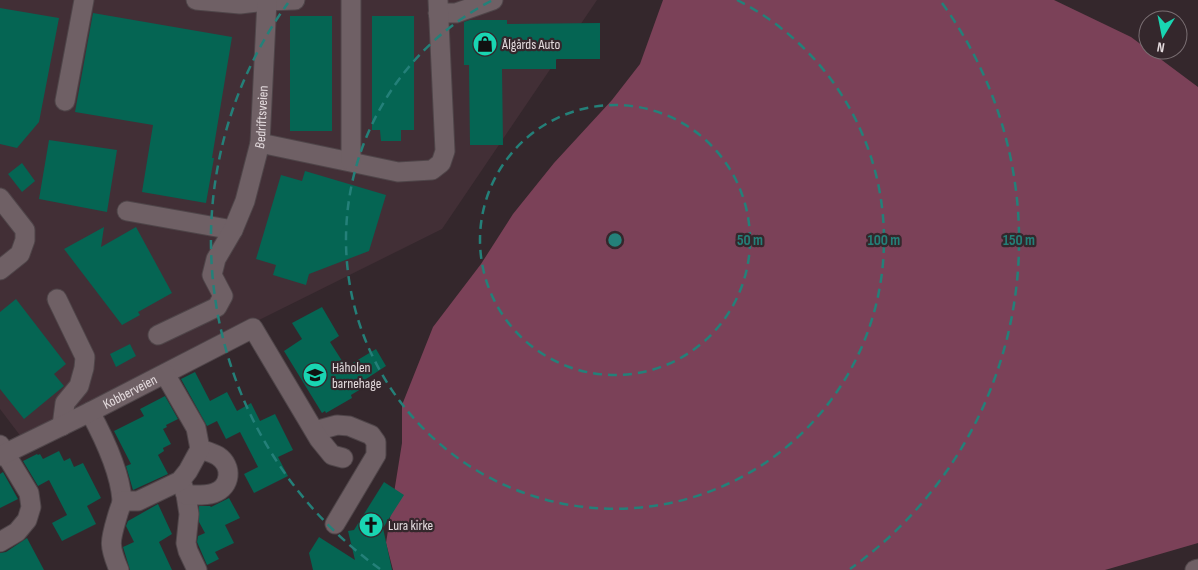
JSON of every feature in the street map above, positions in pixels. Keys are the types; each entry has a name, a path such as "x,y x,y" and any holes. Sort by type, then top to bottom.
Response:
{"street":[{"path":"65,101 84,0"},
{"path":"196,0 240,4 267,0 295,0"},
{"name":"Bedriftsveien","path":"158,335 217,307 223,296 212,275 216,259 233,230 245,201 260,143 267,0"},
{"path":"351,0 351,161"},
{"path":"260,143 398,172 432,170 441,163 445,151 438,6 456,13 493,0"},
{"path":"0,198 25,230 25,240 20,254 0,270"},
{"path":"127,210 233,230"},
{"path":"57,299 85,357 79,386 65,404 62,426"},
{"name":"Kobberveien","path":"0,542 17,532 27,520 31,507 29,493 2,452 62,426 253,328 315,431"},
{"path":"165,374 196,428 200,449 188,471 183,488 189,514 186,543 197,570"},
{"path":"90,412 100,430 116,473 122,501 110,547 119,570"},
{"path":"335,524 376,455 376,442 371,435 337,424 315,431 328,451 338,458 343,458"},
{"path":"122,501 138,501 183,488 207,495 222,490 227,485 228,470 225,462 217,455 200,449"}],"shaded area":[{"path":"0,0 597,0 442,229 22,438 0,409"},
{"path":"663,0 1054,0 1131,37 1138,42 1138,60 1162,60 1198,87 1198,543 1105,570 393,570 386,543 402,443 402,405 433,327 481,264 513,214 554,163 612,100 640,64"}],"building":[{"path":"0,8 59,18 39,122 17,148 0,144"},
{"path":"93,13 232,37 206,203 142,192 153,125 75,112"},
{"path":"290,16 332,16 332,131 290,131"},
{"path":"372,16 414,16 414,130 401,130 401,141 381,141 380,130 372,130"},
{"path":"470,20 507,20 507,24 600,23 600,59 556,59 556,69 502,69 503,145 470,145 469,65 464,65 464,22"},
{"path":"49,140 117,150 107,212 39,199"},
{"path":"22,163 35,181 22,192 8,174"},
{"path":"305,171 386,195 369,251 309,274 306,285 273,275 276,265 256,259 281,175 302,181"},
{"path":"104,227 101,247 136,227 172,293 138,312 140,315 122,325 64,249"},
{"path":"16,299 66,364 54,374 64,386 24,419 0,389 0,312"},
{"path":"322,307 339,336 330,342 346,367 376,349 386,366 366,379 369,384 351,395 352,398 326,413 325,411 322,413 284,351 302,339 292,323"},
{"path":"130,344 136,356 116,367 110,354"},
{"path":"195,372 210,401 227,392 237,411 251,403 260,421 275,414 293,450 278,457 288,476 254,493 244,474 258,467 240,432 226,439 217,421 207,426 181,379"},
{"path":"165,396 178,419 166,425 167,427 163,429 171,444 163,448 164,451 158,455 168,474 133,490 126,466 131,464 114,431 144,416 140,409"},
{"path":"59,451 64,461 70,458 74,467 83,463 101,498 87,506 96,524 62,541 52,523 67,515 49,480 38,486 23,461 37,454 40,454 43,459"},
{"path":"3,472 18,499 0,508 0,474"},
{"name":"Lura kirke","path":"384,482 404,495 383,528 392,570 313,570 309,553 319,537 355,560 348,531 354,530"},
{"path":"229,498 240,518 225,525 234,543 215,552 219,559 207,565 197,542 198,536 205,533 199,522 199,506 211,507"},
{"path":"158,504 172,534 159,542 172,570 130,570 123,547 134,542 126,526 128,521"},
{"path":"27,538 44,570 0,570 0,553 6,552"}],"place":[{"name":"Ålgårds Auto","path":"485,44"},
{"name":"Håholen barnehage","path":"315,375"},
{"name":"Lura kirke","path":"371,525"}]}
